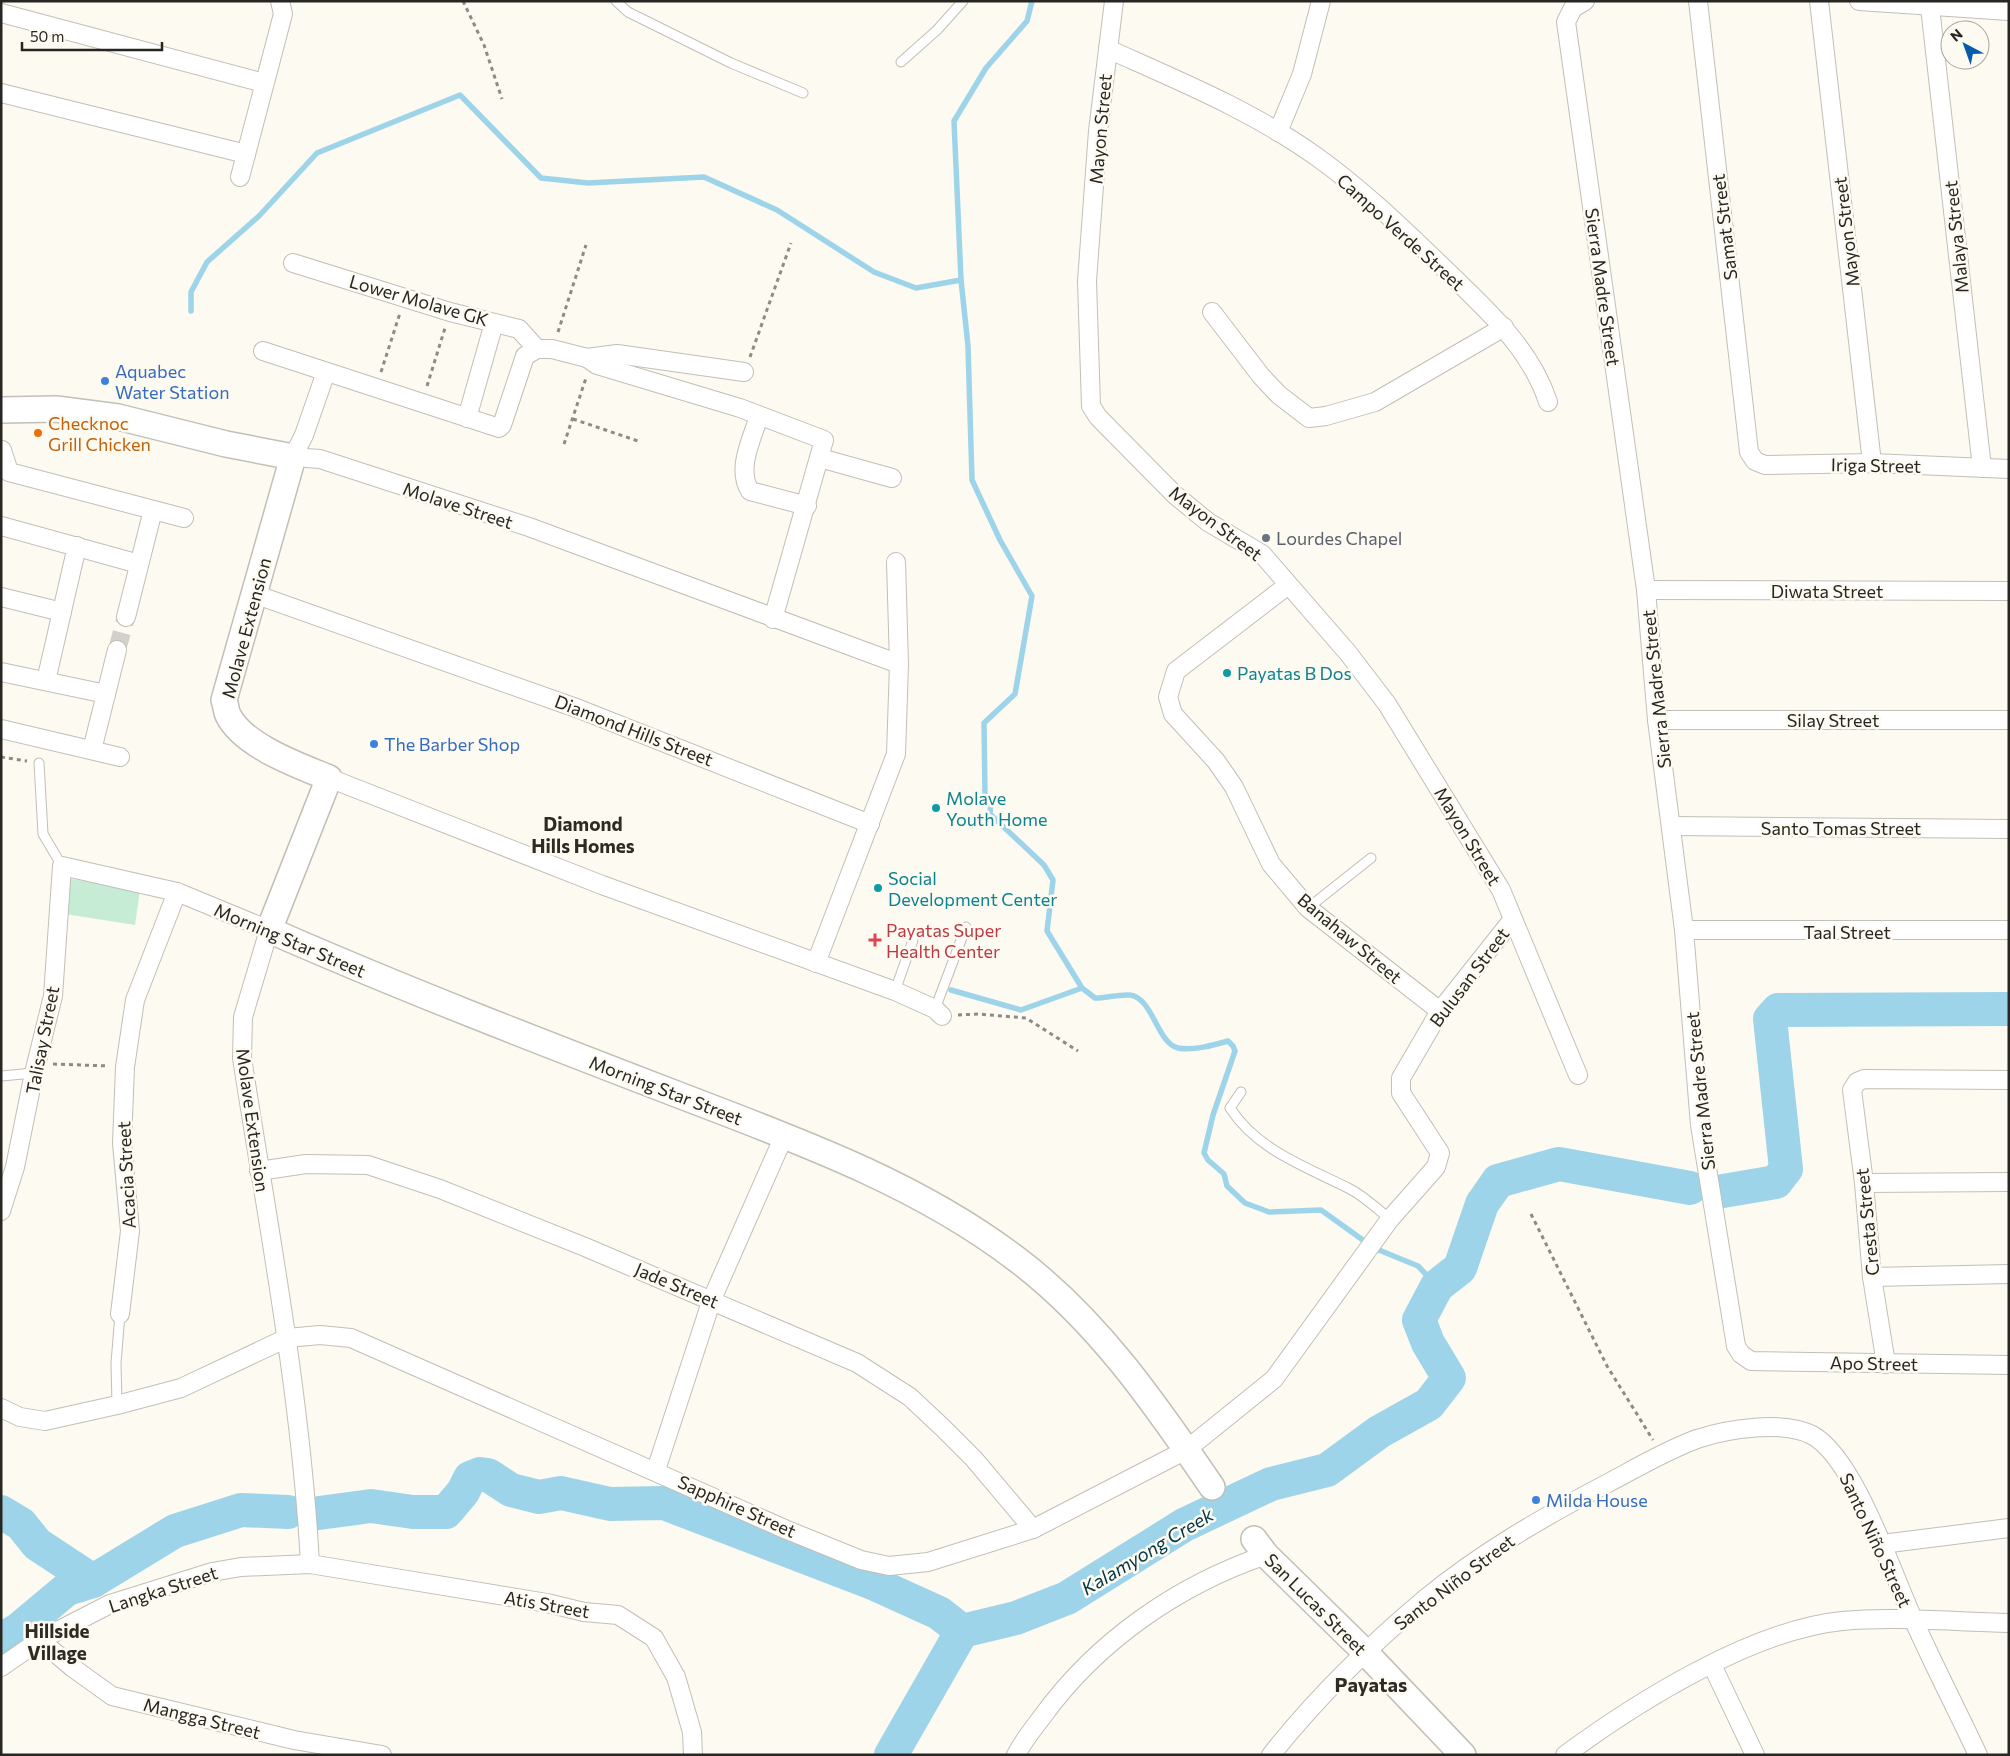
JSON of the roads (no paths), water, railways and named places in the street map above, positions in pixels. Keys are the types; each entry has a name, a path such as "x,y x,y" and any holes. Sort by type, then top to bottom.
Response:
{"street":[{"path":"240,177 283,14 280,1"},
{"name":"Mayon Street","path":"1114,1 1098,131 1088,281 1091,406 1098,417 1175,495 1208,522 1262,554 1348,653 1386,704 1501,890 1578,1075"},
{"path":"1278,132 1302,74 1321,1"},
{"name":"Sierra Madre Street","path":"1585,1 1572,8 1566,22 1646,590 1657,720 1684,930 1700,1125 1736,1346 1741,1354"},
{"name":"Samat Street","path":"1698,1 1750,452"},
{"name":"Mayon Street","path":"1819,1 1872,463"},
{"path":"1860,1 2009,11"},
{"name":"Malaya Street","path":"1930,7 1982,468"},
{"path":"1,13 264,83"},
{"name":"Campo Verde Street","path":"1108,49 1217,98 1278,132 1316,156 1376,204 1504,327 1541,380 1548,402"},
{"path":"1,93 246,154"},
{"name":"Lower Molave GK","path":"293,263 450,312 519,328 538,351"},
{"path":"1212,312 1261,376 1279,396 1309,418 1326,416 1375,402 1504,327"},
{"path":"467,418 494,323"},
{"path":"263,351 499,428 538,351 589,359 616,371 759,416 824,440 807,506 773,618"},
{"path":"589,359 617,354 744,372"},
{"path":"293,457 304,435 326,372"},
{"name":"Molave Street","path":"1,410 56,409 118,417 226,444 293,457 320,459 528,528 899,664"},
{"path":"759,416 743,472 745,483 750,491 807,506"},
{"path":"2,450 9,472 184,518"},
{"name":"Iriga Street","path":"1750,452 1755,461 1764,465 1872,463 2009,469"},
{"name":"Molave Extension","path":"293,457 224,700 228,716 243,733 269,750 329,778 269,930 243,1016 242,1058 287,1338 308,1516 310,1564"},
{"path":"820,458 892,478"},
{"path":"126,617 152,510"},
{"path":"1,526 139,564"},
{"path":"46,682 76,546"},
{"path":"816,962 896,754 899,664 896,562"},
{"name":"Banahaw Street","path":"1288,585 1176,671 1168,697 1173,714 1216,761 1234,787 1271,864 1308,908 1440,1011"},
{"name":"Diwata Street","path":"1646,590 2009,591"},
{"name":"Diamond Hills Street","path":"254,594 579,709 870,824"},
{"path":"1,597 62,612"},
{"path":"92,750 117,650"},
{"path":"1,672 106,694"},
{"name":"Silay Street","path":"1657,720 2009,720"},
{"path":"1,729 120,757"},
{"path":"329,778 602,885 895,991 939,1012"},
{"name":"Santo Tomas Street","path":"1672,826 2009,828"},
{"name":"Morning Star Street","path":"62,866 177,892 380,978 437,998 784,1136 877,1177 954,1216 1016,1258 1084,1319 1112,1349 1186,1450"},
{"name":"Talisay Street","path":"1,1211 8,1168 53,996 62,866"},
{"name":"Acacia Street","path":"120,1314 130,1232 122,1143 125,1067 135,1000 177,892"},
{"name":"Bulusan Street","path":"1186,1450 1274,1378 1390,1219 1436,1167 1440,1153 1401,1093 1401,1078 1440,1011 1513,919"},
{"name":"Taal Street","path":"1684,930 1890,932 2009,930"},
{"name":"Cresta Street","path":"1886,1364 1872,1277 1864,1183 1852,1090 1858,1082 1864,1079 2009,1080"},
{"path":"656,1470 712,1299 784,1136"},
{"name":"Jade Street","path":"259,1171 306,1164 368,1165 440,1189 712,1299 857,1363 910,1397 974,1459 1033,1529"},
{"path":"1864,1183 2009,1182"},
{"path":"1872,1277 2009,1274"},
{"name":"Sapphire Street","path":"287,1338 320,1335 351,1338 656,1470 787,1530 861,1560 889,1566 928,1562 1033,1529 1186,1450"},
{"path":"1,1408 20,1417 45,1421 117,1405 181,1388 287,1338"},
{"name":"Apo Street","path":"1741,1354 1751,1360 1886,1364 2009,1364"},
{"name":"Santo Niño Street","path":"1271,1755 1316,1700 1365,1652 1426,1598 1478,1558 1540,1519 1661,1455 1698,1439 1740,1429 1789,1428 1813,1436 1835,1455 1846,1472 1882,1544 1913,1621 1978,1755"},
{"path":"1186,1450 1212,1487"},
{"path":"1882,1544 2009,1528"},
{"path":"1016,1755 1057,1696 1108,1644 1186,1589 1230,1568 1260,1547"},
{"name":"San Lucas Street","path":"1260,1547 1365,1652 1463,1755"},
{"name":"Langka Street","path":"1,1667 40,1640 110,1604 212,1572 241,1567 310,1564"},
{"name":"Atis Street","path":"310,1564 547,1603 584,1612 618,1615 654,1638 676,1677 692,1732 692,1755"},
{"path":"1565,1755 1633,1707 1712,1665 1756,1645 1800,1630 1841,1622 2009,1623"},
{"name":"Mangga Street","path":"40,1640 73,1668 112,1696 294,1740 382,1755"},
{"path":"1712,1665 1755,1755"}],"lane":[{"path":"616,1 628,12 704,50 802,93"},
{"path":"901,62 938,30 964,1"},
{"path":"40,763 44,834 62,866"},
{"path":"1308,908 1370,858"},
{"path":"939,1012 966,928"},
{"path":"895,991 914,940"},
{"path":"1,1076 35,1068"},
{"path":"1241,1092 1230,1108 1256,1136 1278,1153 1352,1190 1390,1219"},
{"name":"Acacia Street","path":"117,1405 116,1363 120,1314"}],"waterway":[{"path":"961,280 954,121 986,68 1027,21 1032,1"},
{"path":"191,311 191,292 207,262 259,216 317,153 460,95 541,178 588,183 704,177 777,210 874,272 916,288 961,280 968,346 972,480 1000,540 1032,596 1015,694 984,723 985,795 991,799 990,814 1044,865 1053,880 1047,931 1082,988 1095,998 1126,995 1138,998 1150,1012 1165,1038 1178,1048 1197,1048 1228,1041 1233,1046 1235,1051 1213,1115 1204,1153 1208,1160 1224,1174 1227,1186 1245,1203 1269,1212 1321,1210 1374,1248 1418,1266 1437,1286"},
{"path":"951,990 1021,1010 1082,988"},
{"path":"1723,1191 1776,1182 1786,1169 1770,1019 1778,1010 2009,1009"},
{"name":"Kalamyong Creek","path":"891,1755 962,1631 1016,1618 1067,1598 1184,1525 1271,1484 1327,1470 1379,1432 1429,1404 1449,1378 1428,1343 1419,1320 1437,1286 1460,1268 1482,1204 1498,1181 1559,1164 1690,1188"},
{"path":"319,1513 371,1506 413,1512 446,1512 463,1492 470,1478 480,1474 488,1475 511,1490 539,1497 561,1493 610,1504 664,1503 875,1584 939,1613 962,1631"},
{"path":"1,1640 18,1630 67,1589 93,1581 175,1531 241,1510 288,1512"},
{"path":"1,1512 21,1524 37,1544 93,1581"}],"tunnel":[{"path":"117,650 126,617"}],"place":[{"name":"Aquabec Water Station","path":"105,381"},
{"name":"Checknoc Grill Chicken","path":"38,433"},
{"name":"Lourdes Chapel","path":"1266,538"},
{"name":"Payatas B Dos","path":"1227,673"},
{"name":"The Barber Shop","path":"374,744"},
{"name":"Molave Youth Home","path":"936,808"},
{"name":"Social Development Center","path":"878,888"},
{"name":"Payatas Super Health Center","path":"875,940"},
{"name":"Milda House","path":"1536,1500"}],"district":[{"name":"Diamond Hills Homes","path":"583,834"},
{"name":"Hillside Village","path":"57,1641"},
{"name":"Payatas","path":"1371,1684"}]}
